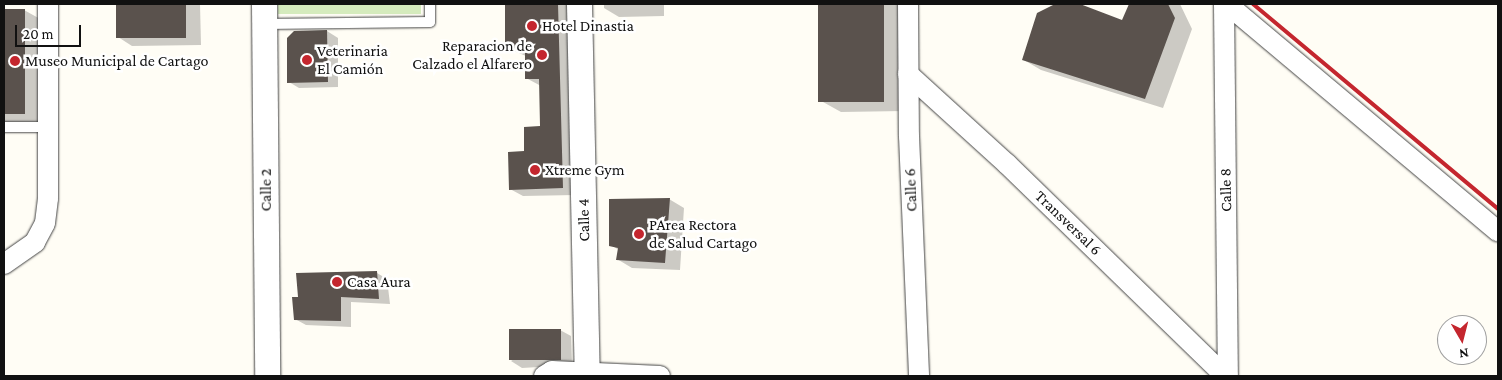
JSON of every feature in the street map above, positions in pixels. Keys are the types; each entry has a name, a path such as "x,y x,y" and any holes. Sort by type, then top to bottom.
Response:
{"street":[{"path":"4,264 35,242 45,223 48,127 48,4"},
{"name":"Calle 4","path":"579,4 587,374"},
{"name":"Calle 6","path":"908,4 908,74 919,376"},
{"path":"1225,4 1498,231"},
{"name":"Calle 8","path":"1225,4 1227,376"},
{"name":"Calle 2","path":"264,14 267,376"},
{"name":"Transversal 6","path":"908,74 1007,164 1227,376"},
{"path":"544,376 552,371 660,376"}],"lane":[{"path":"264,14 430,22 430,4"},
{"path":"4,127 48,127"}],"green space":[{"path":"278,4 421,4 421,14 278,14"}],"building":[{"path":"116,4 186,4 186,38 116,38"},
{"path":"505,4 558,4 563,188 509,190 508,152 524,151 524,127 540,126 539,79 525,79 525,49 505,49"},
{"path":"818,4 884,4 884,102 818,102"},
{"path":"1055,4 1080,4 1122,20 1129,4 1168,4 1175,18 1145,99 1022,60 1037,13"},
{"name":"Museo Municipal de Cartago","path":"4,9 25,9 25,114 4,114"},
{"name":"Veterinaria El Camión","path":"327,30 328,82 287,83 287,38 294,31"},
{"name":"PArea Rectora de Salud Cartago","path":"670,198 665,263 616,260 618,248 609,246 609,199"},
{"path":"377,271 379,299 341,297 341,321 294,320 292,297 298,297 296,273"},
{"path":"509,329 561,329 561,360 509,360"}],"railway":[{"path":"1253,4 1498,209"}],"place":[{"name":"Hotel Dinastia","path":"532,26"},
{"name":"Reparacion de Calzado el Alfarero","path":"542,55"},
{"name":"Veterinaria El Camión","path":"307,60"},
{"name":"Museo Municipal de Cartago","path":"15,61"},
{"name":"Xtreme Gym","path":"535,170"},
{"name":"PArea Rectora de Salud Cartago","path":"639,234"},
{"name":"Casa Aura","path":"337,282"}]}
